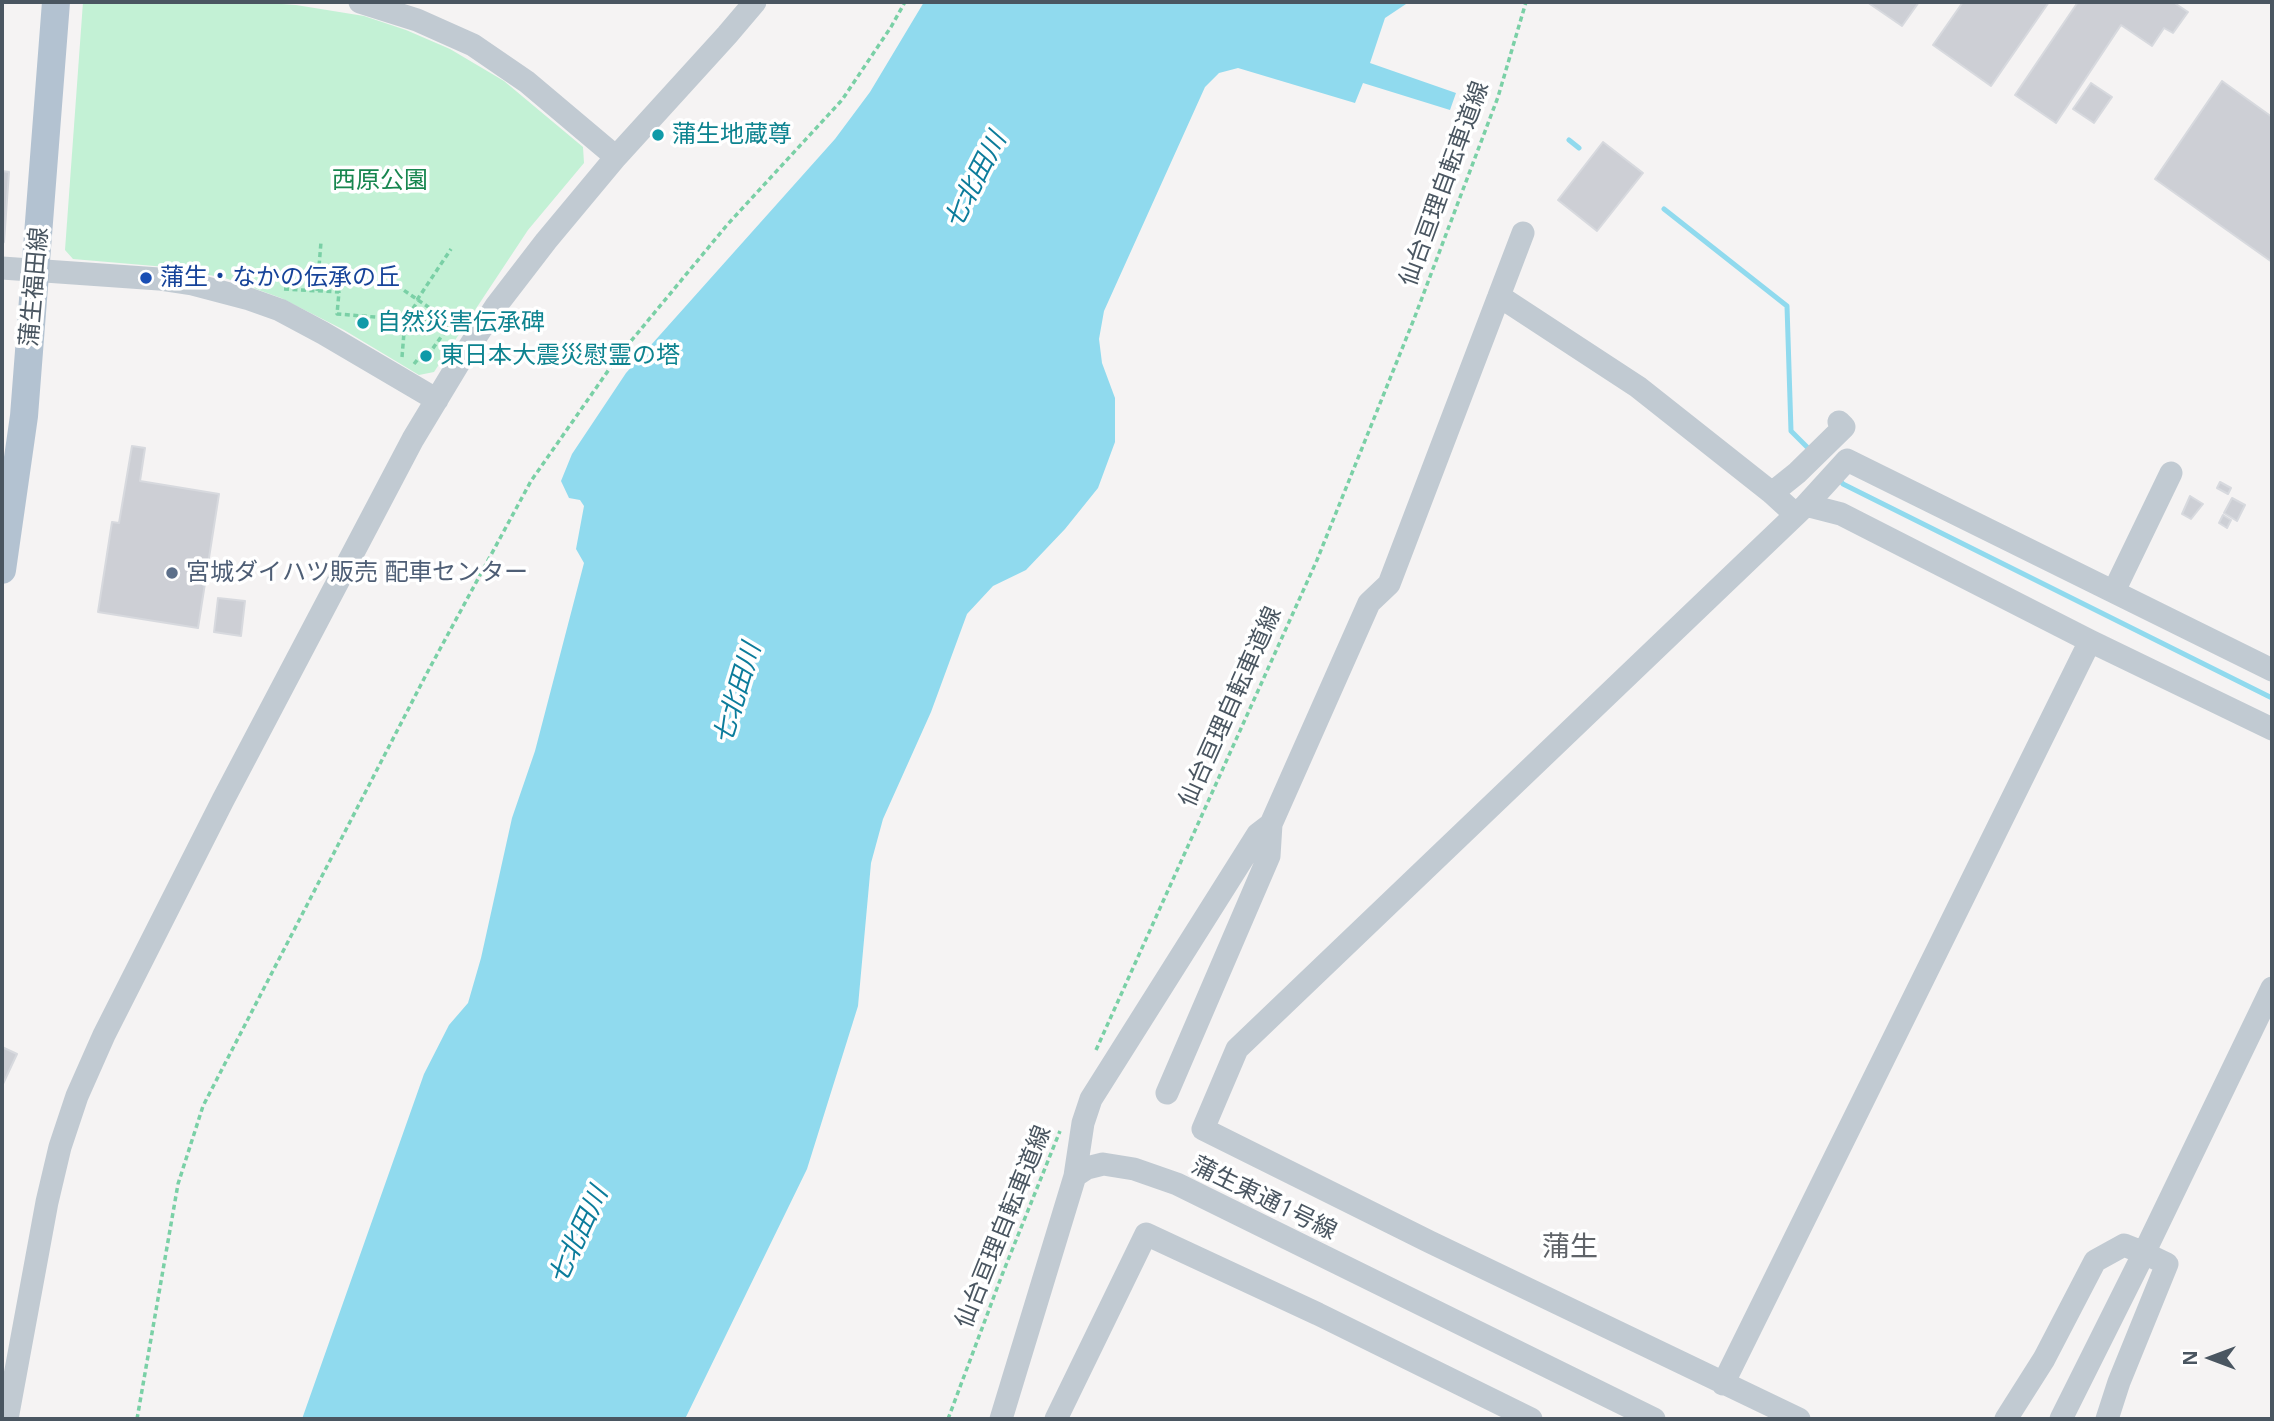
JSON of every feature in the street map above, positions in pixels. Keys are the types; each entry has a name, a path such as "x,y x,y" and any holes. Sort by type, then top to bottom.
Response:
{"main road":[{"name":"蒲生福田線","path":"2,570 24,416 56,2"}],"street":[{"path":"360,2 417,20 472,45 527,82 616,157"},
{"path":"7,1419 47,1202 60,1147 77,1096 104,1035 223,800 413,439 496,306 546,241 616,157 755,2"},
{"path":"1167,1093 1269,856 1271,824 1369,603 1389,584 1523,233"},
{"path":"2,268 159,279 192,284 249,299 280,310 323,333 437,400"},
{"path":"1499,296 1638,387 1793,502 1841,514 2090,641 2272,729"},
{"path":"1793,502 1797,473 1835,430"},
{"path":"1799,1419 1203,1129 1237,1049 1793,502 1847,460 2272,670"},
{"path":"2115,591 2171,473"},
{"path":"1723,1384 2090,641"},
{"path":"1001,1419 1075,1176 1083,1123 1091,1099 1258,835 1271,824"},
{"path":"2061,1419 2272,988"},
{"name":"蒲生東通1号線","path":"1075,1176 1087,1168 1103,1164 1117,1165 1177,1184 1654,1419"},
{"path":"1056,1419 1146,1234 1318,1314 1531,1419"},
{"path":"2006,1419 2044,1359 2095,1261 2124,1244 2167,1264 2119,1382 2107,1419"}],"path":[{"path":"137,1419 178,1184 203,1106 415,697 531,481 626,347 727,225 842,100 905,2"},
{"name":"仙台亘理自転車道線","path":"1092,1059 1317,559 1414,319 1498,97 1526,2"},
{"path":"317,291 321,242"},
{"path":"402,357 405,320 451,249"},
{"path":"383,276 458,327"},
{"path":"279,289 339,292 337,314 451,323"},
{"path":"414,365 422,354 431,351 451,323"},
{"name":"仙台亘理自転車道線","path":"948,1419 1064,1121"}],"green space":[{"name":"西原公園","path":"83,2 253,2 296,5 364,16 450,49 504,81 583,147 584,163 528,230 434,372 419,375 344,330 281,298 225,278 166,267 73,259 65,250"}],"water":[{"name":"七北田川","path":"924,2 1409,2 1385,18 1370,63 1456,93 1450,110 1363,83 1355,103 1238,68 1219,73 1205,87 1104,311 1099,339 1102,363 1115,398 1115,442 1098,488 1065,529 1026,570 993,586 967,614 931,712 883,819 871,863 858,1006 807,1169 685,1419 302,1419 424,1074 449,1025 468,1003 481,958 512,818 535,751 584,563 576,549 584,506 580,500 569,498 561,481 572,454 626,373 835,139 870,92"}],"building":[{"path":"1867,2 1919,2 1902,26"},
{"path":"1963,2 2049,2 1991,86 1933,45"},
{"path":"2078,2 2173,2 2188,12 2173,33 2164,28 2152,46 2121,25 2056,123 2015,95"},
{"path":"2222,81 2272,117 2272,262 2155,179"},
{"path":"2091,83 2112,97 2094,123 2073,109"},
{"path":"1603,142 1643,173 1597,231 1558,200"},
{"path":"2,171 9,172 2,244"},
{"path":"132,446 145,448 140,481 219,494 198,628 98,612 112,522 119,523"},
{"path":"2220,482 2231,488 2228,494 2217,488"},
{"path":"2190,496 2203,504 2191,519 2182,514"},
{"path":"2232,498 2245,505 2237,521 2224,513"},
{"path":"2223,515 2231,520 2227,528 2219,523"},
{"path":"218,598 245,601 241,636 214,632"},
{"path":"2,1047 17,1054 2,1086"}],"waterway":[{"path":"1569,140 1579,148"},
{"path":"1664,209 1787,306 1791,431 1810,450"},
{"path":"1839,479 1843,484 2272,698"}],"place":[{"name":"蒲生地蔵尊","path":"658,135"},
{"name":"蒲生・なかの伝承の丘","path":"146,278"},
{"name":"自然災害伝承碑","path":"363,323"},
{"name":"東日本大震災慰霊の塔","path":"426,356"},
{"name":"宮城ダイハツ販売 配車センター","path":"172,573"}],"district":[{"name":"蒲生","path":"1570,1248"}]}
